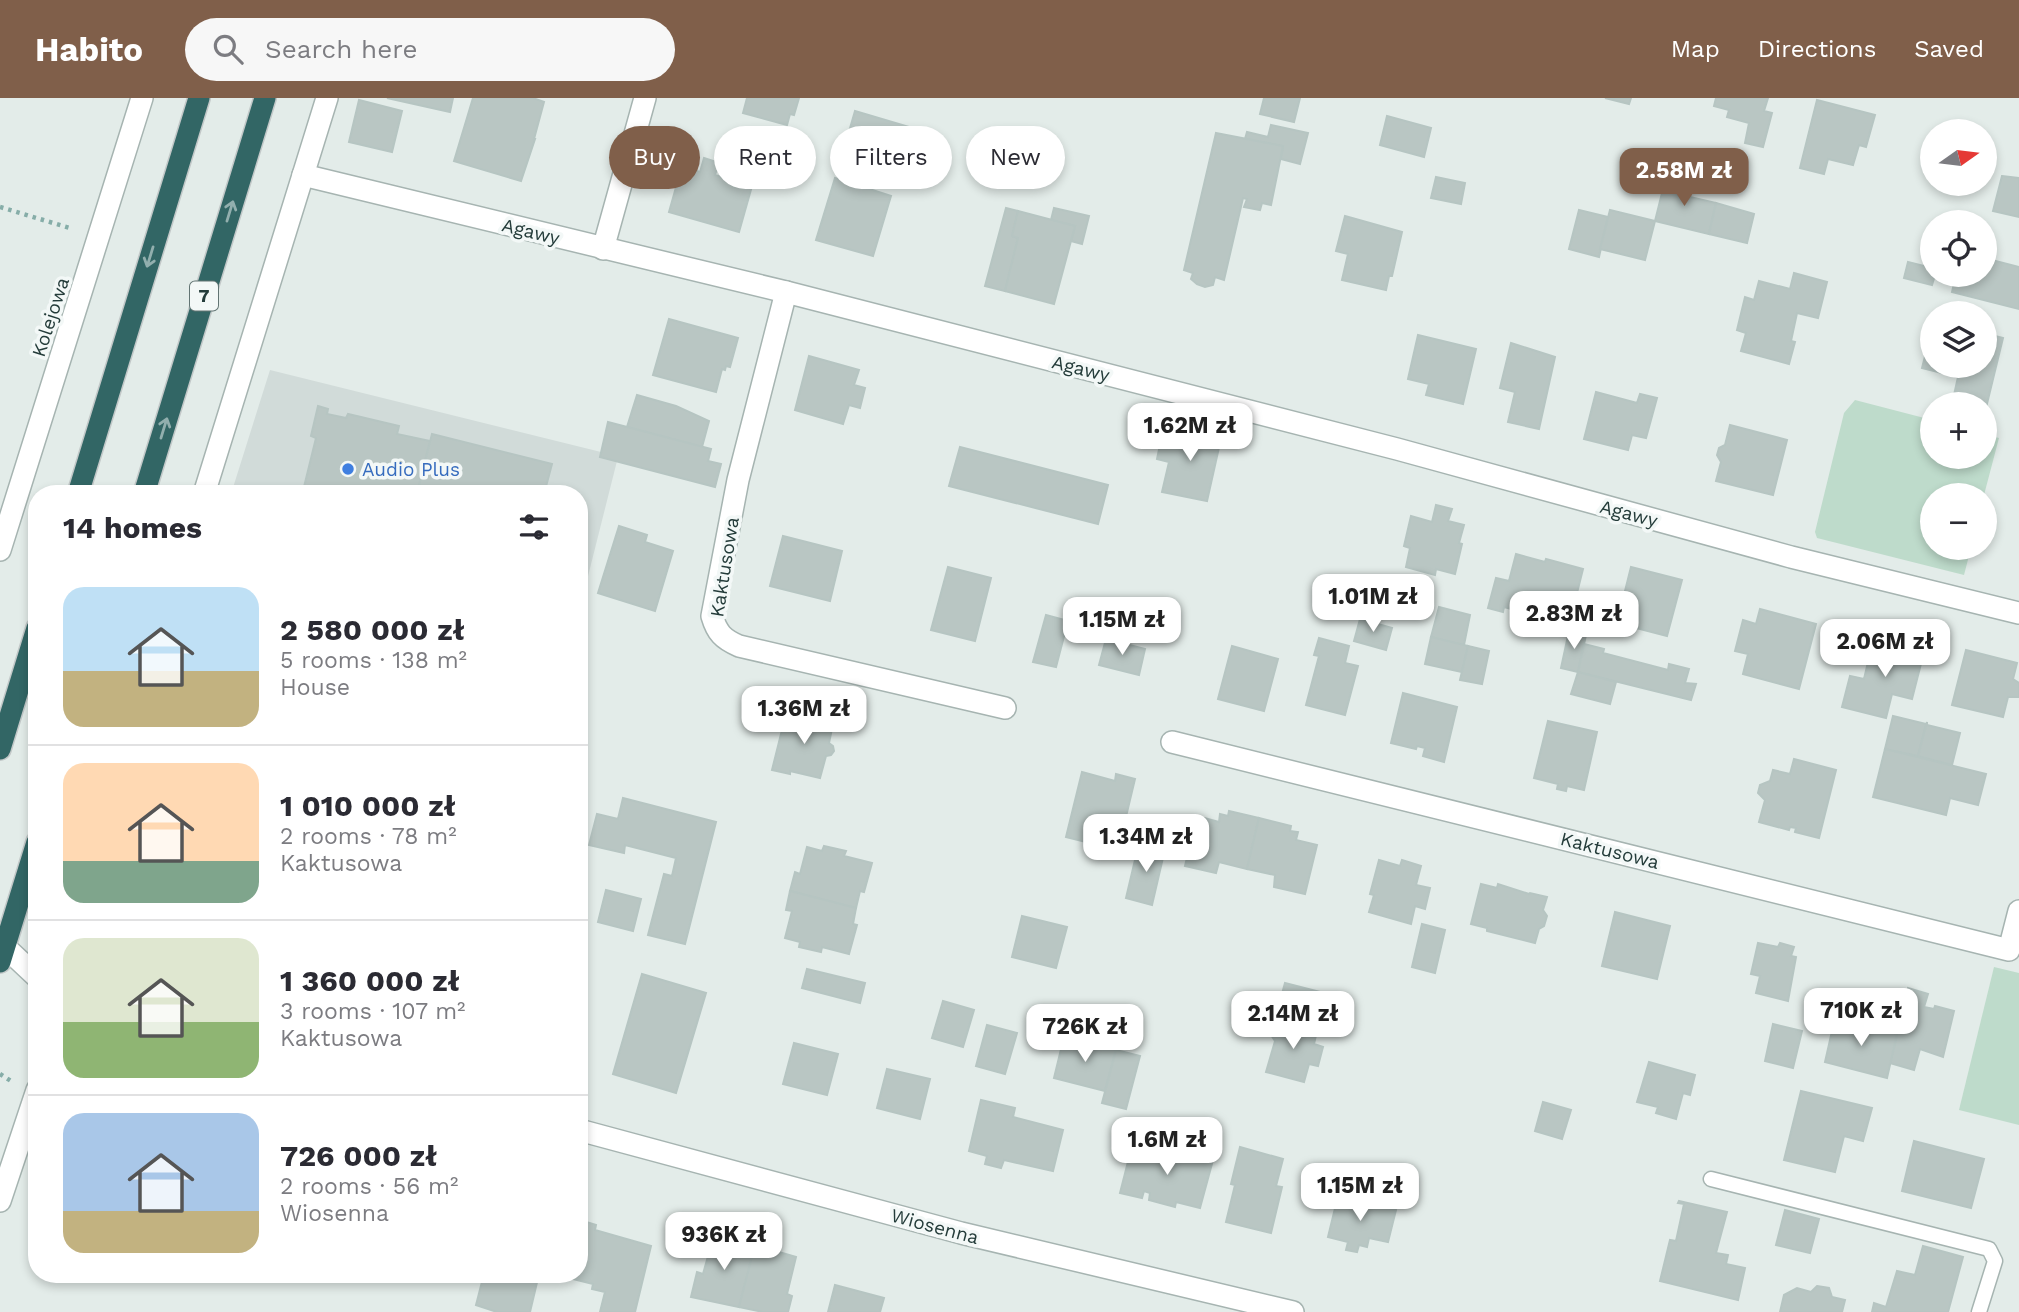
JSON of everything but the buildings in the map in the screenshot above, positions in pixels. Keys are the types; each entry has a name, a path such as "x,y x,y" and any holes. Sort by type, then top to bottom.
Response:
{"highway":[{"path":"81,485 199,98"},
{"name":"7","path":"147,485 265,98"},
{"path":"0,749 28,657"},
{"path":"2,954 28,871"}],"street":[{"name":"Kolejowa","path":"0,550 142,98"},
{"path":"207,485 327,98"},
{"path":"603,249 645,98"},
{"name":"Agawy","path":"303,175 786,292 1397,449 1791,557 2019,613"},
{"name":"Kaktusowa","path":"786,292 738,480 712,616 716,630 724,639 739,646 1005,708"},
{"name":"Kaktusowa","path":"1172,742 2014,951 2019,911"},
{"path":"2,954 28,970"},
{"path":"0,1201 28,1117"},
{"name":"Wiosenna","path":"588,1132 961,1233 1293,1312"}],"lane":[{"path":"1711,1179 1989,1249 1995,1261 1979,1312"}],"path":[{"path":"0,207 99,237"}],"shaded area":[{"path":"270,370 601,452 617,461 588,576 588,485 234,485"}],"green space":[{"path":"1855,400 1920,417 1920,469 1991,469 1987,483 1920,483 1920,560 1968,560 1964,575 1817,538 1815,532 1844,413"},
{"path":"1994,967 2019,973 2019,1125 1959,1110"}],"place":[{"name":"Audio Plus","path":"348,469"}]}
